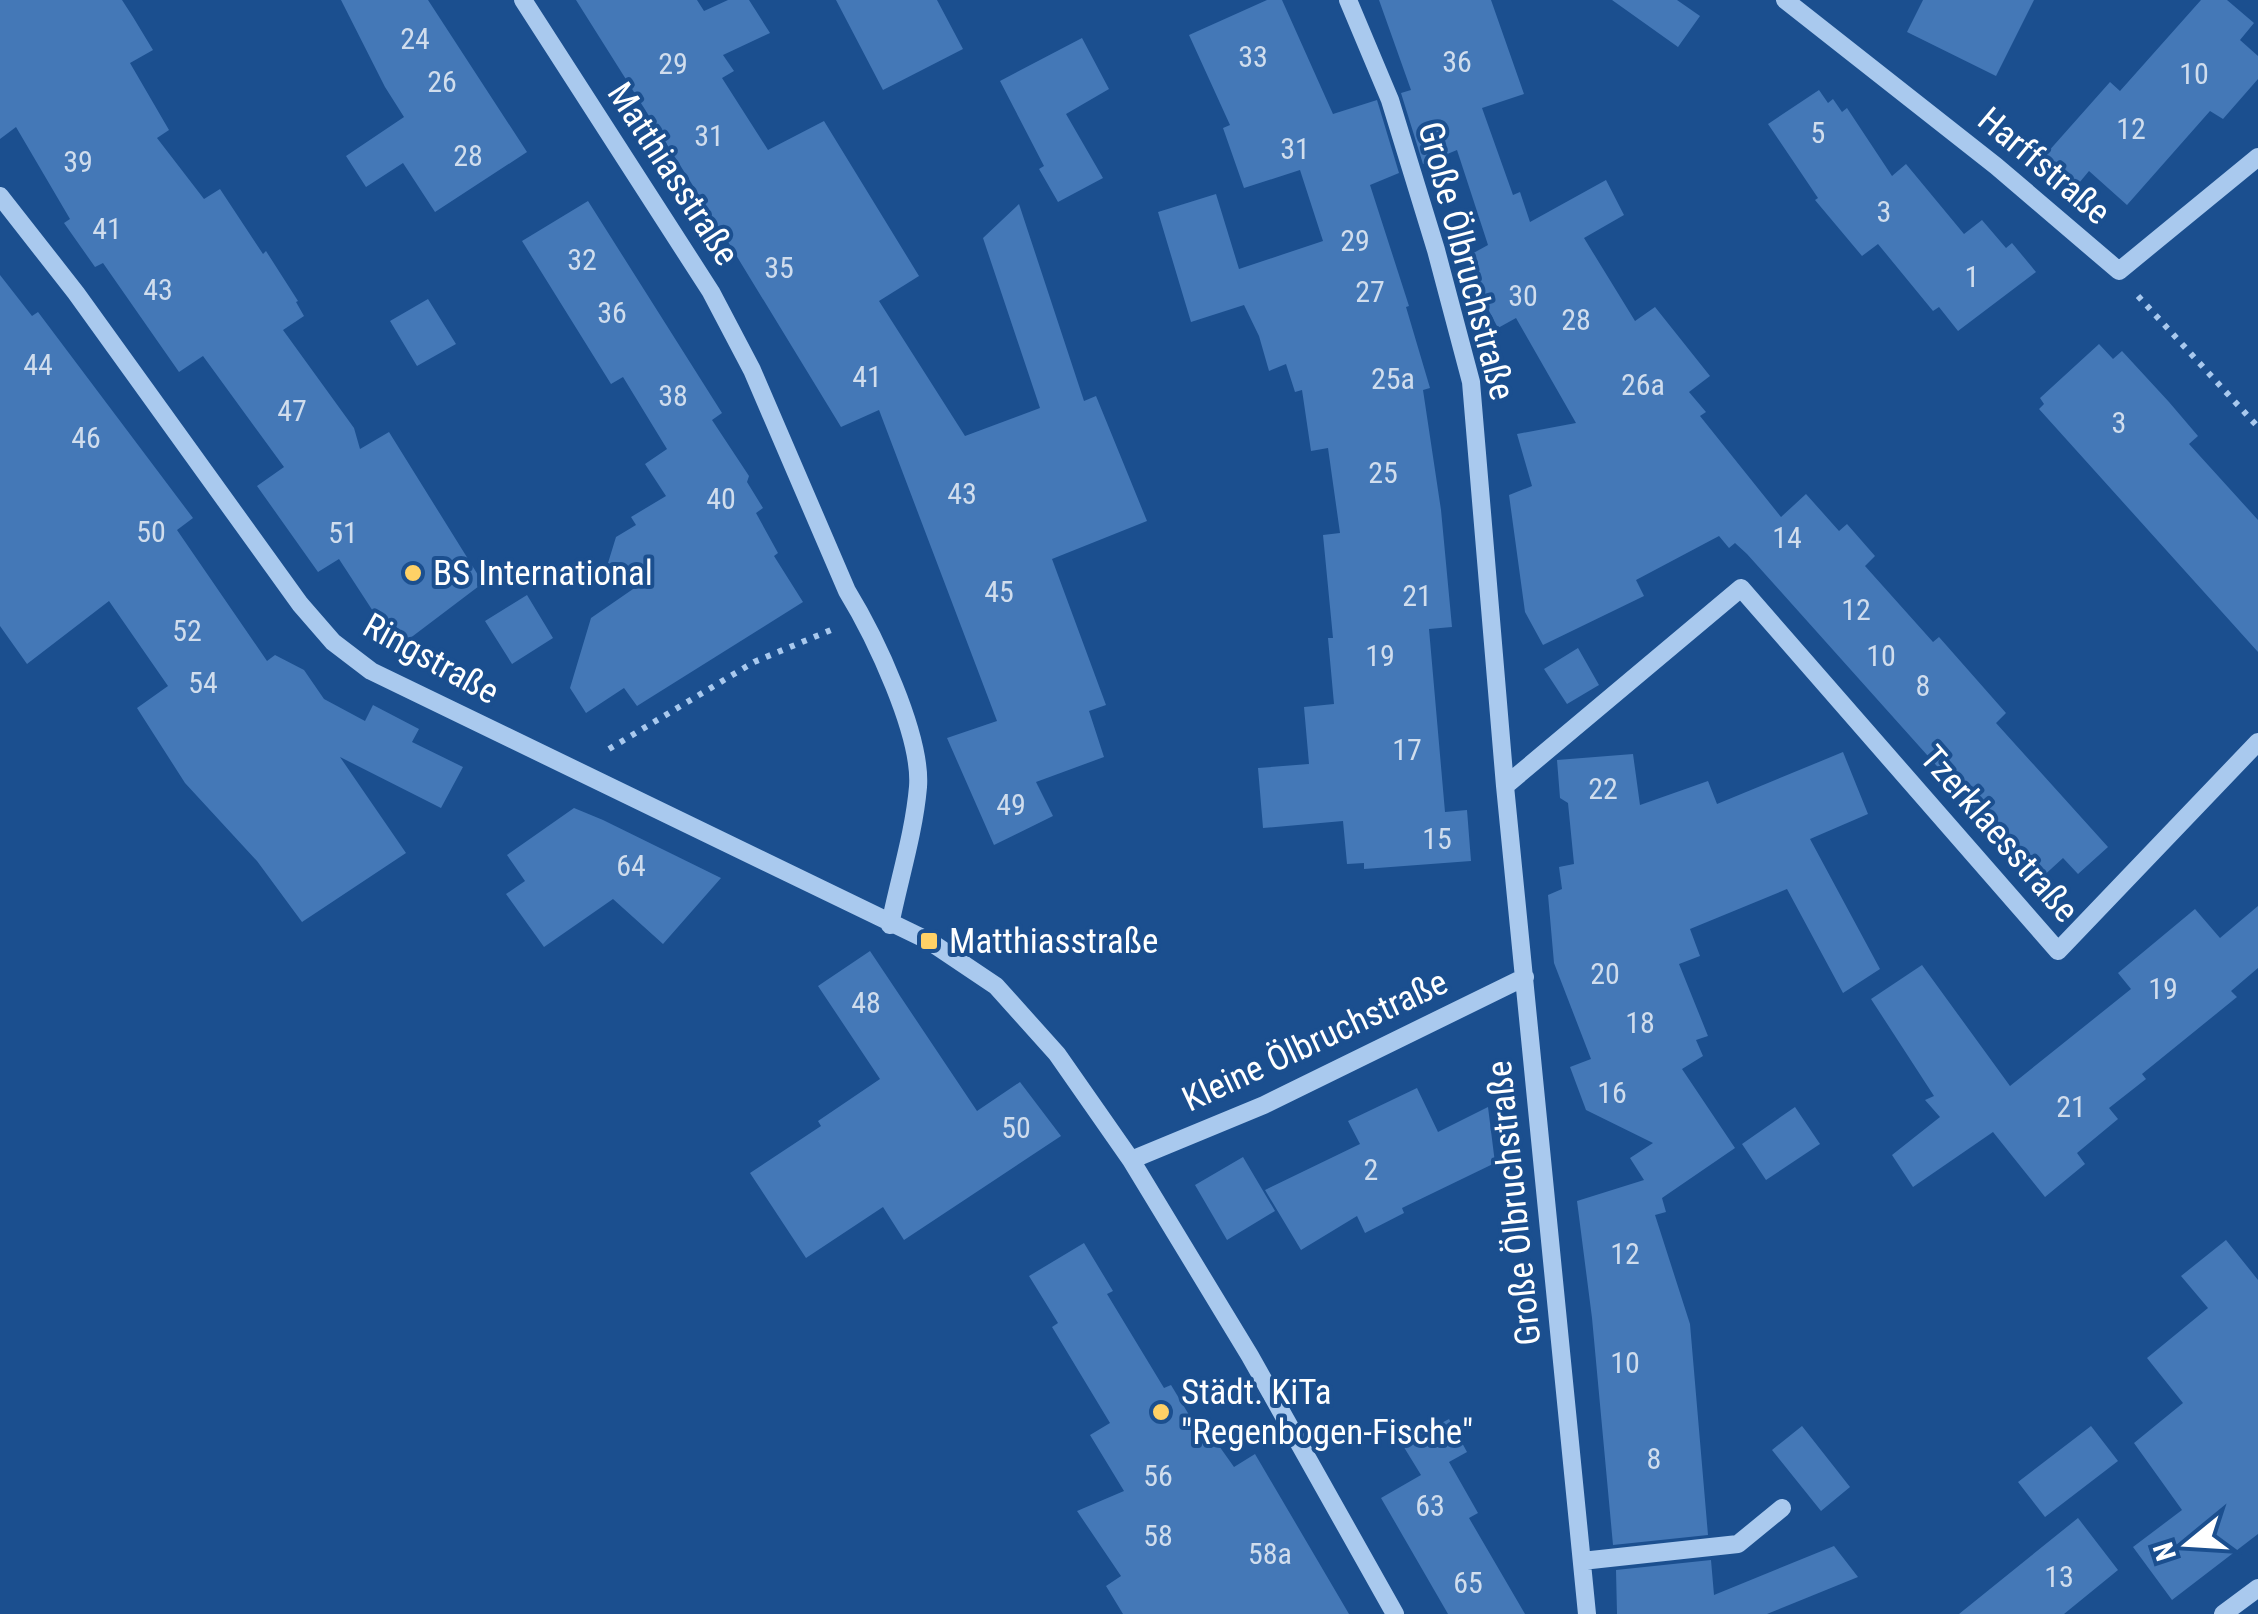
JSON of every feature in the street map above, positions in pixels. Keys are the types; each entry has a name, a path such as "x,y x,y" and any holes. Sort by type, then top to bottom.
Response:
{"street":[{"name":"Matthiasstraße","path":"522,0 711,292 767,402 847,591 867,622 915,745 918,786 890,925"},
{"name":"Große Ölbruchstraße","path":"1348,0 1390,100 1471,382 1505,786 1588,1614"},
{"name":"Harffstraße","path":"1785,0 1996,166 2119,271 2258,157"},
{"name":"Ringstraße","path":"0,196 76,293 300,604 333,642 371,671 890,925"},
{"name":"Tzerklaesstraße","path":"1505,786 1741,588 2058,951 2258,742"},
{"path":"890,925 929,941 996,986 1057,1054 1131,1160 1250,1356 1395,1614"},
{"name":"Kleine Ölbruchstraße","path":"1131,1160 1264,1105 1525,978"},
{"path":"1582,1562 1738,1544 1782,1508"},
{"path":"2223,1614 2258,1588"}],"path":[{"path":"2119,271 2258,428"},
{"path":"574,770 754,662 833,629 867,622"}],"building":[{"path":"0,0 122,0 133,17 153,50 130,63 169,130 157,138 204,199 220,189 263,254 266,251 304,316 283,330 354,428 360,449 389,432 483,583 409,639 390,621 382,625 339,559 318,572 257,486 284,467 203,356 179,372 103,263 95,267 64,223 70,219 16,127 0,139"},
{"path":"341,0 428,0 527,152 435,212 403,163 366,187 346,156 404,117"},
{"path":"576,0 697,0 704,11 728,0 749,0 770,33 723,55 734,71 722,78 768,150 824,121 919,276 879,301 965,436 1040,408 983,238 1019,204 1084,401 1096,396 1147,521 1052,559 1106,705 1089,711 1104,757 1036,782 1053,816 994,845 947,738 997,721 879,410 841,427"},
{"path":"836,0 937,0 963,49 883,90"},
{"path":"1267,0 1282,0 1333,114 1377,100 1399,173 1370,185 1409,306 1406,307 1430,388 1423,390 1441,510 1452,627 1429,629 1445,812 1467,810 1471,861 1364,869 1364,863 1347,864 1343,821 1263,828 1258,768 1309,764 1304,707 1334,704 1328,638 1333,638 1323,535 1340,533 1328,448 1311,451 1302,390 1295,392 1286,364 1269,371 1259,336 1244,305 1191,322 1158,212 1216,194 1239,269 1323,241 1300,170 1244,188 1223,128 1230,125 1189,35"},
{"path":"1379,0 1491,0 1524,94 1482,108 1513,195 1520,192 1530,222 1606,180 1624,215 1584,238 1635,321 1655,307 1710,376 1689,392 1706,412 1700,416 1781,517 1806,494 1839,531 1847,524 1875,556 1865,566 1933,642 1939,637 2006,713 1996,723 2108,847 2078,874 2063,858 2039,880 1747,554 1735,543 1729,548 1719,536 1636,580 1644,596 1543,645 1525,612 1509,495 1532,486 1517,434 1576,423 1516,318 1498,328 1478,290 1468,256 1488,245 1457,150 1423,164 1401,93 1411,90"},
{"path":"1612,0 1677,0 1700,16 1678,47"},
{"path":"1923,0 2034,0 1996,76 1907,32"},
{"path":"2201,0 2227,0 2254,23 2240,40 2258,56 2258,79 2223,119 2210,111 2127,205 2089,171 2074,189 2047,169 2047,153 2110,82 2120,91"},
{"path":"1082,38 1109,89 1066,114 1103,178 1058,202 1000,81"},
{"path":"1819,90 1828,103 1833,99 1842,112 1847,108 1892,176 1906,164 1964,234 1982,220 2006,248 2012,243 2036,272 1958,331 1939,307 1933,311 1878,244 1862,256 1815,200 1818,198 1768,124"},
{"path":"588,201 722,413 712,420 749,476 747,482 763,508 756,513 778,553 774,556 803,602 637,706 624,688 586,713 570,688 591,618 649,578 608,563 616,537 636,525 631,517 666,496 645,464 667,449 623,377 611,384 522,241"},
{"path":"0,275 32,316 38,312 193,518 177,530 267,661 275,655 304,670 324,699 365,721 373,705 419,729 412,742 463,767 441,808 340,757 406,853 302,922 257,861 185,783 137,708 168,686 109,601 27,664 0,626"},
{"path":"428,299 456,344 417,366 390,321"},
{"path":"2099,344 2113,359 2122,351 2169,402 2198,436 2189,444 2258,520 2258,652 2039,409 2044,404 2040,398"},
{"path":"527,595 553,638 512,664 485,621"},
{"path":"1578,648 1599,685 1567,704 1544,669"},
{"path":"1843,752 1868,814 1810,839 1880,969 1843,993 1787,889 1690,929 1700,956 1679,964 1708,1036 1696,1040 1703,1056 1682,1069 1735,1148 1662,1198 1666,1212 1655,1215 1690,1324 1708,1535 1613,1545 1577,1201 1644,1180 1630,1158 1653,1143 1586,1110 1570,1067 1591,1059 1554,963 1548,895 1562,889 1559,867 1574,864 1568,803 1560,798 1557,760 1633,754 1640,805 1708,781 1717,804"},
{"path":"574,808 721,878 663,944 613,899 544,947 506,894 525,881 507,855"},
{"path":"2258,906 2258,968 2231,991 2237,997 2142,1074 2146,1079 2109,1108 2118,1119 2077,1153 2085,1164 2045,1197 1993,1132 1913,1187 1892,1155 1940,1117 1925,1100 1934,1096 1871,999 1922,965 2010,1086 2131,989 2118,973 2195,909 2220,938"},
{"path":"870,951 977,1111 1020,1082 1061,1136 904,1240 883,1207 806,1258 750,1173 821,1126 818,1121 880,1079 818,986"},
{"path":"1417,1088 1438,1132 1488,1107 1495,1163 1402,1208 1404,1213 1365,1233 1357,1216 1301,1250 1265,1190 1360,1144 1348,1121"},
{"path":"1795,1107 1820,1144 1766,1180 1742,1144"},
{"path":"1243,1157 1275,1211 1227,1240 1195,1185"},
{"path":"2226,1240 2258,1280 2258,1534 2172,1600 2133,1547 2182,1510 2134,1443 2183,1403 2147,1358 2208,1308 2181,1276"},
{"path":"1084,1243 1113,1291 1107,1294 1164,1388 1171,1385 1200,1433 1207,1429 1234,1467 1255,1454 1349,1614 1123,1614 1106,1586 1121,1576 1077,1511 1124,1491 1090,1435 1110,1423 1052,1327 1058,1323 1029,1276"},
{"path":"1449,1419 1467,1452 1449,1462 1478,1513 1469,1518 1525,1614 1448,1614 1381,1498 1421,1475 1402,1444"},
{"path":"1802,1426 1850,1487 1821,1511 1772,1450"},
{"path":"2091,1426 2118,1461 2045,1517 2018,1482"},
{"path":"2078,1518 2118,1570 2064,1614 1959,1614"},
{"path":"1834,1546 1858,1577 1767,1614 1617,1614 1616,1570 1711,1560 1714,1595"}],"place":[{"name":"BS International","path":"413,573"},
{"name":"Matthiasstraße","path":"929,941"},
{"name":"Städt. KiTa \"Regenbogen-Fische\"","path":"1161,1412"}]}
